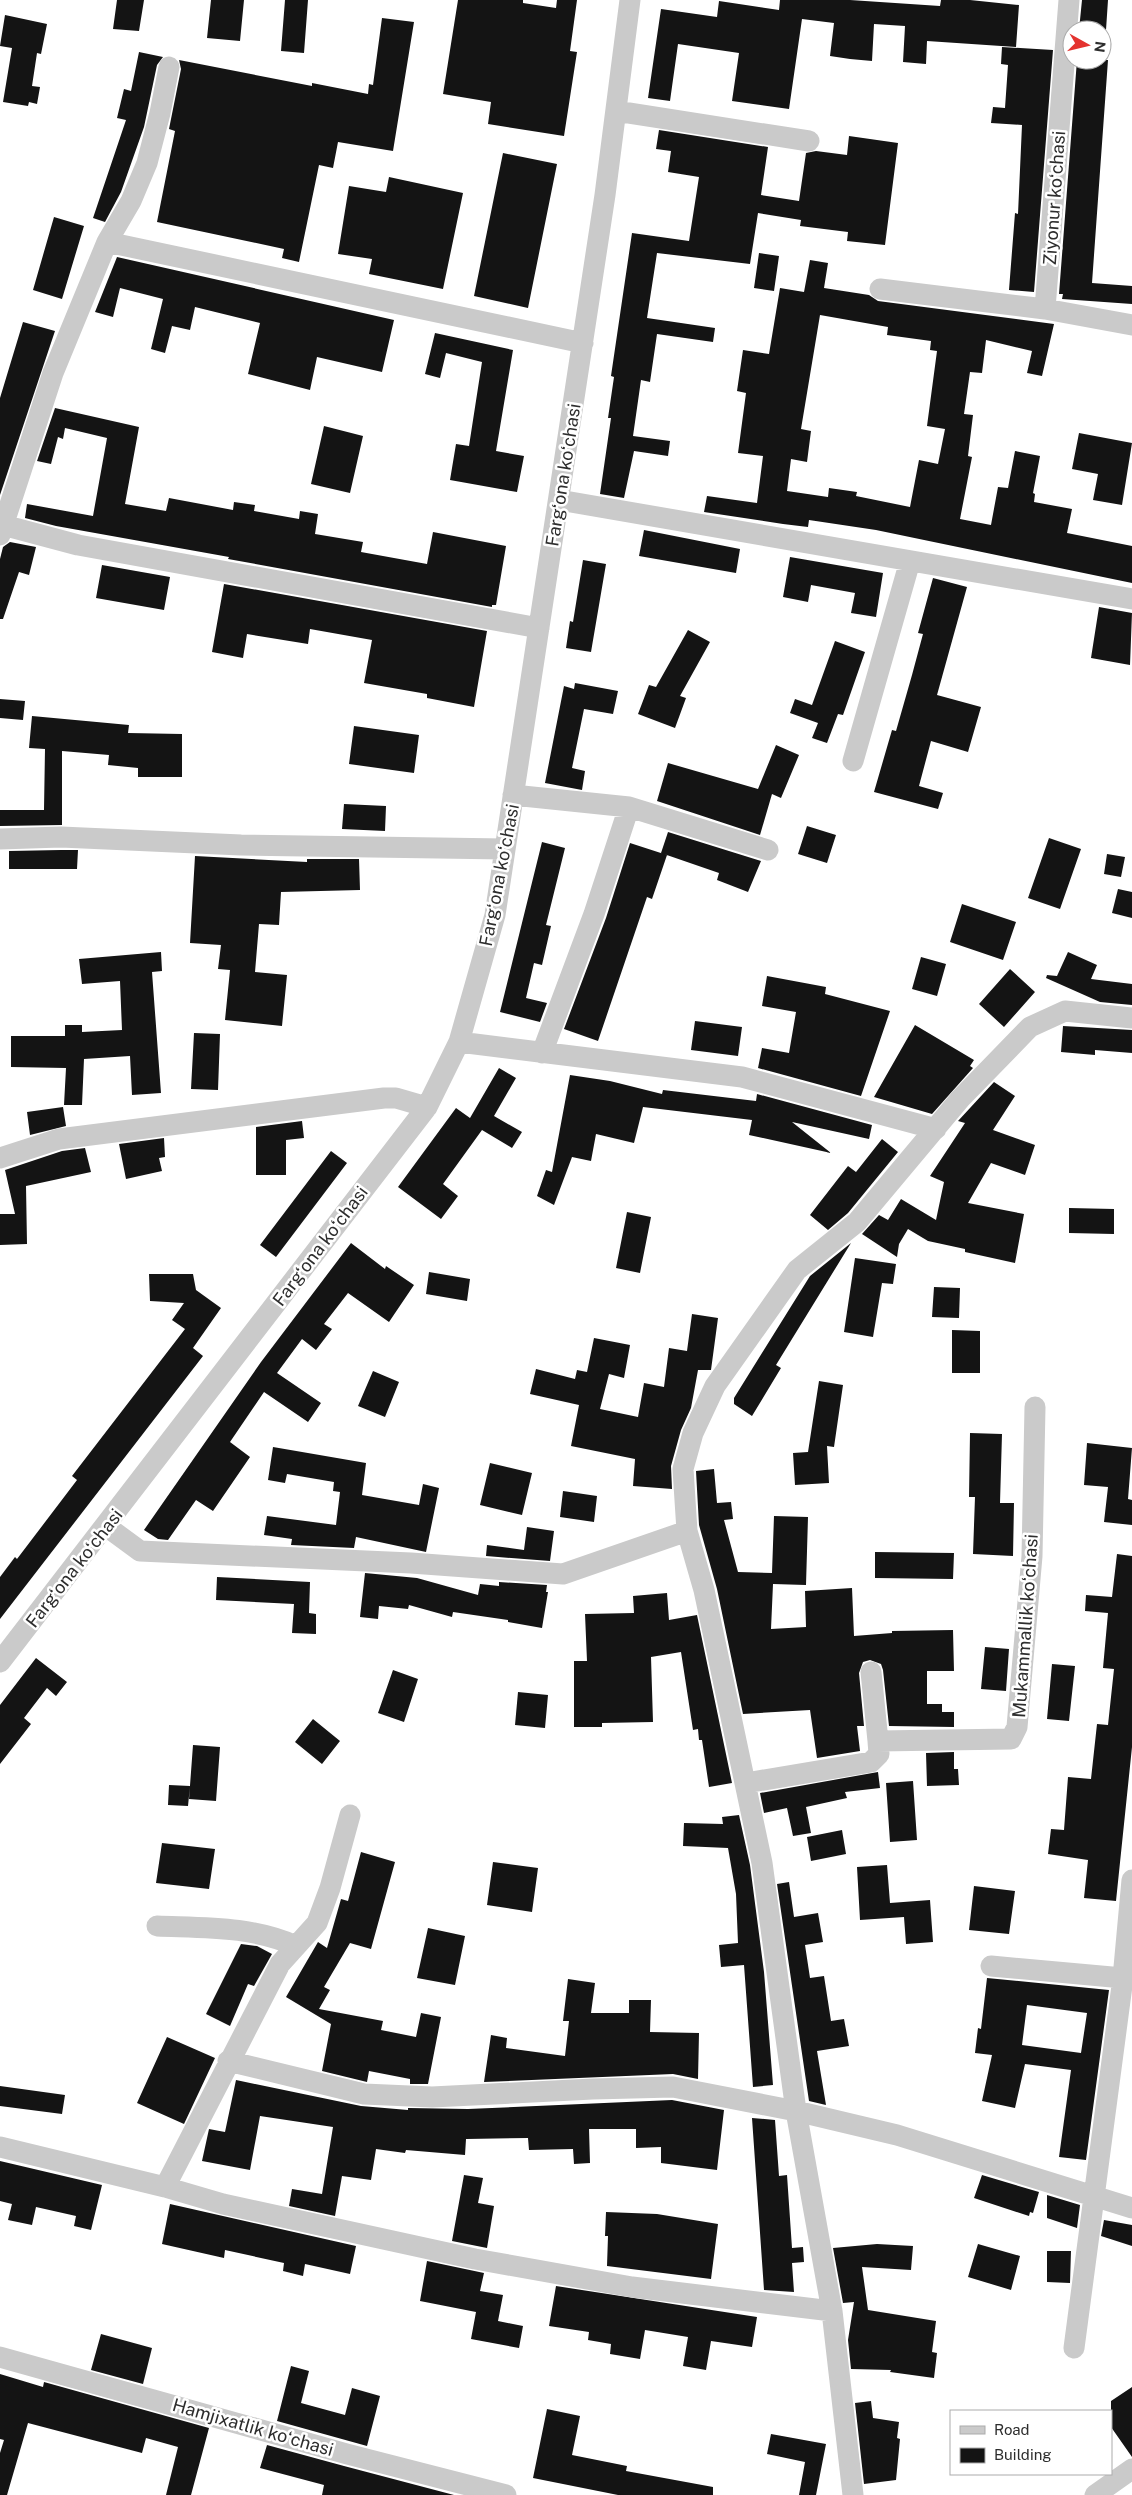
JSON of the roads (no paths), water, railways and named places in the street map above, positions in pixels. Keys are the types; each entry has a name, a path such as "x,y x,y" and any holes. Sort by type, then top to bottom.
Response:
{"street":[{"name":"Fargʻona koʻchasi","path":"0,1662 427,1107 459,1042 495,915 583,343 630,0"},
{"name":"Ziyonur koʻchasi","path":"1045,309 1069,0"},
{"path":"169,67 160,113 147,163 131,201 107,242 53,373 2,530 539,628"},
{"path":"616,111 809,140"},
{"path":"107,242 583,343"},
{"path":"880,289 1045,309 1132,325"},
{"path":"559,500 1132,599"},
{"path":"854,761 910,561"},
{"path":"513,795 629,807 768,850"},
{"path":"542,1053 594,914 629,807"},
{"path":"0,840 61,837 241,845 505,849"},
{"path":"853,2495 832,2311 796,2111 762,1863 704,1590 686,1531 683,1469 693,1433 715,1386 797,1270 857,1222 960,1099 1030,1027 1065,1011 1132,1018"},
{"path":"459,1042 742,1077 936,1129"},
{"path":"0,1158 58,1139 384,1098 396,1098 427,1107"},
{"name":"Mukammallik koʻchasi","path":"878,1741 1011,1739 1017,1727 1032,1556 1035,1407"},
{"path":"106,1526 140,1551 411,1563 564,1574 686,1531"},
{"path":"746,1783 871,1762 879,1754 871,1672"},
{"path":"165,2187 228,2061 280,1964 316,1923 330,1888 350,1815"},
{"path":"1074,2348 1123,1978 1132,1880"},
{"path":"157,1926 228,1929 268,1936 296,1946"},
{"path":"991,1966 1123,1978"},
{"path":"228,2061 364,2094 432,2097 593,2088 673,2087 796,2111 897,2135 1132,2208"},
{"path":"0,2147 165,2187 223,2204 475,2259 632,2288 832,2311"},
{"name":"Hamjixatlik koʻchasi","path":"0,2357 347,2454 506,2495"},
{"path":"1095,2495 1132,2469"}]}
